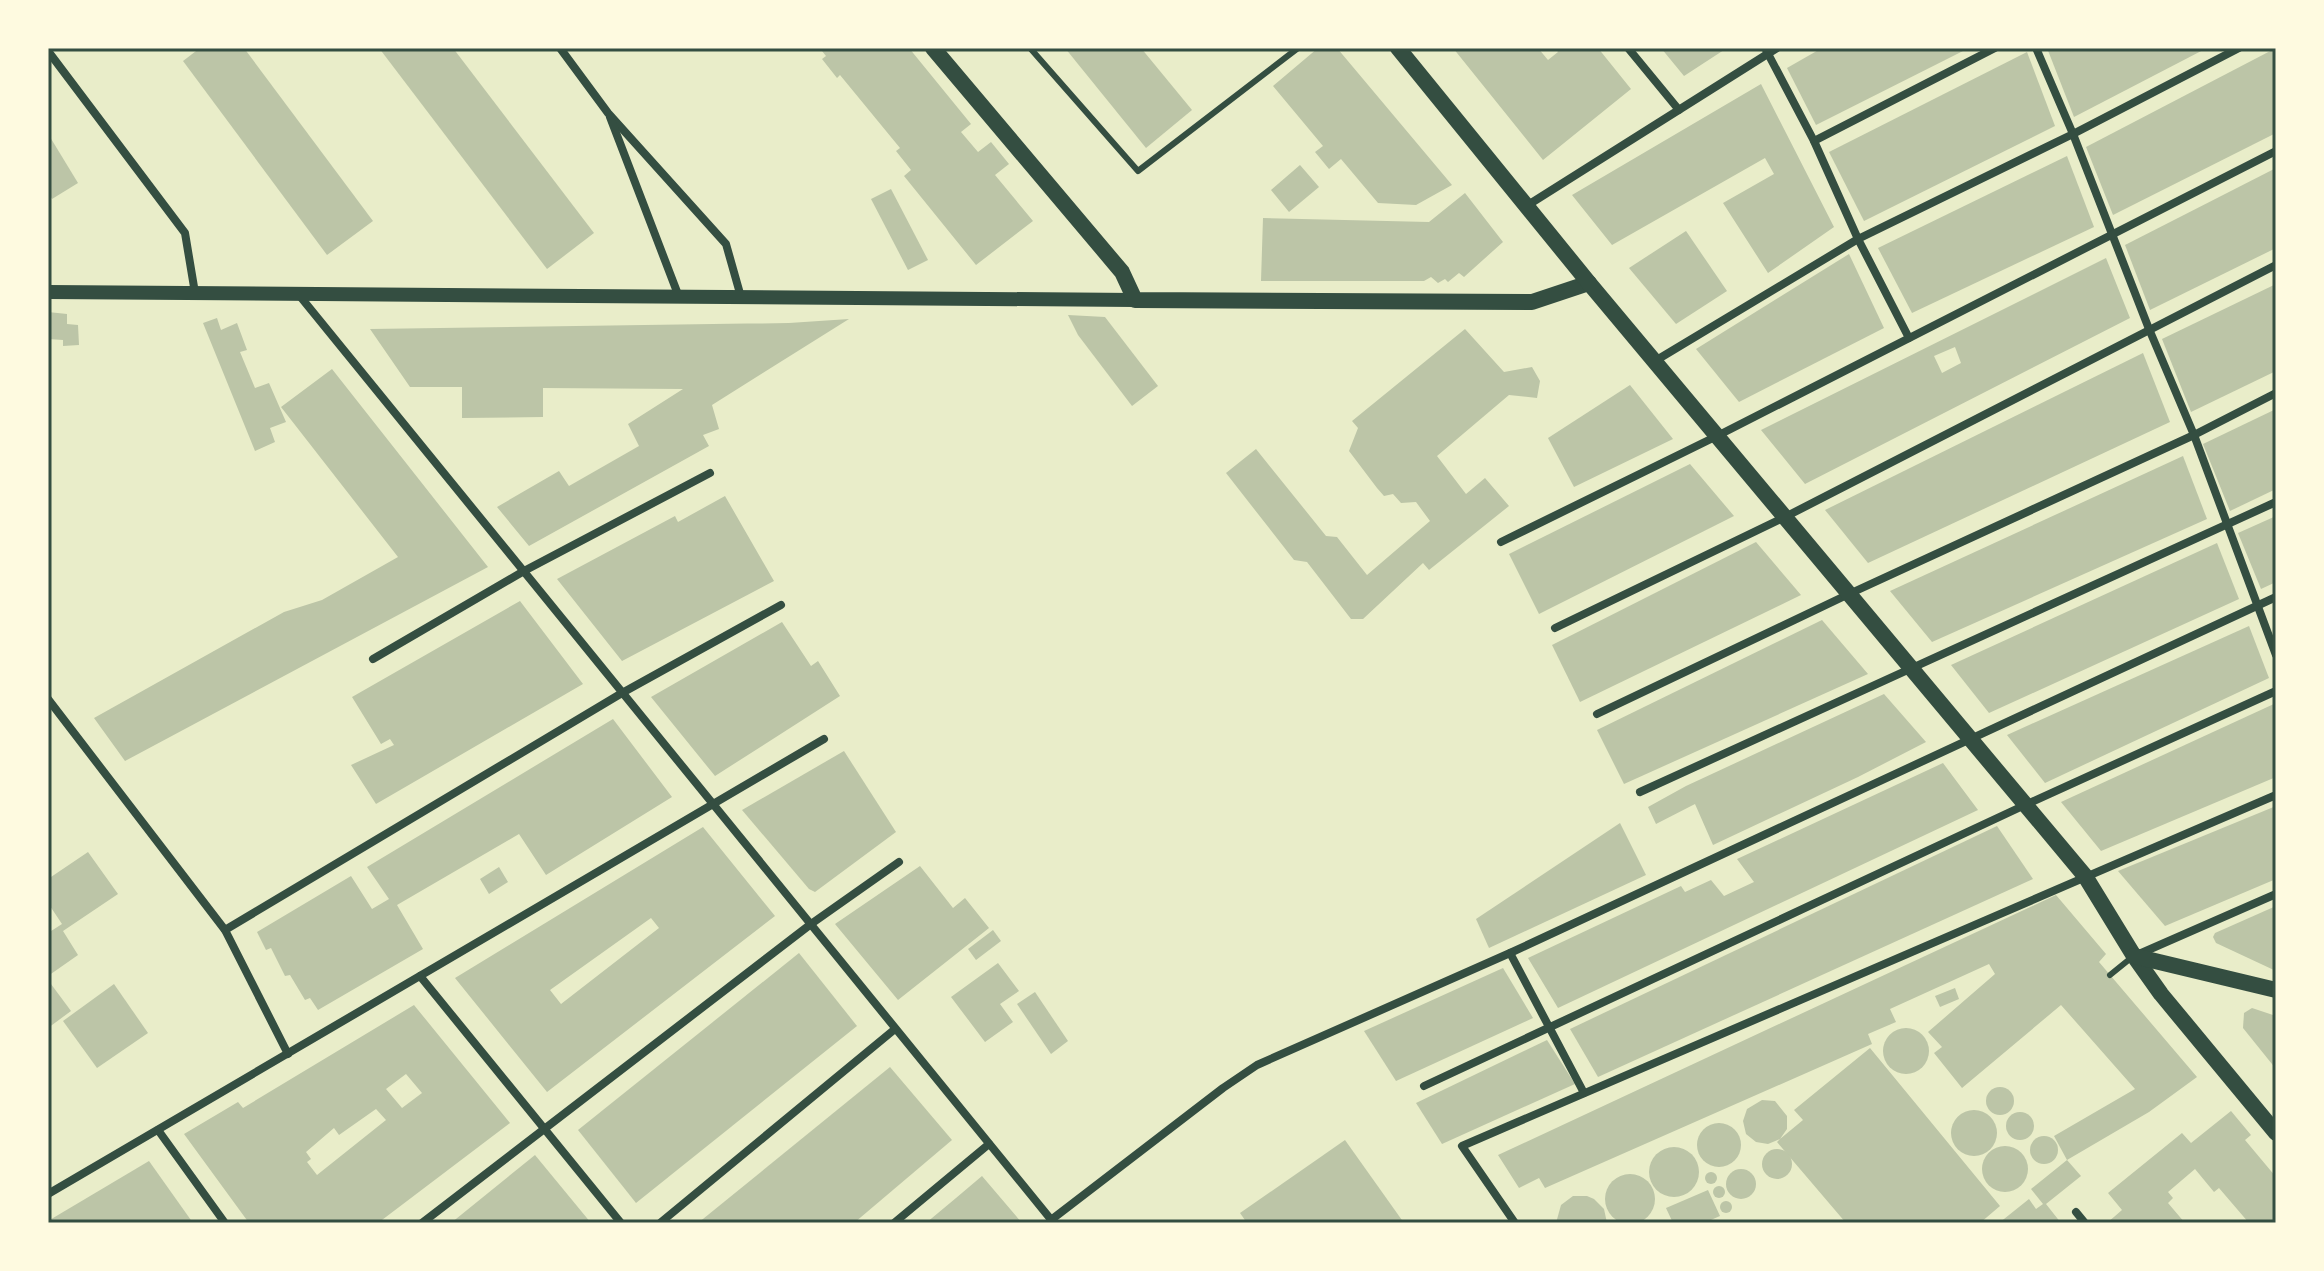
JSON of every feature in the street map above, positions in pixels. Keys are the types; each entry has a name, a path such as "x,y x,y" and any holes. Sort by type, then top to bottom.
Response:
{"main road":[{"path":"933,48 1122,272 1135,300 1532,302 1589,283"},
{"path":"1398,48 1589,283 2085,876 2161,994 2276,1133"},
{"path":"2134,956 2276,990"}],"street":[{"path":"560,48 608,113 726,244 741,297"},
{"path":"1628,48 1679,110"},
{"path":"1814,141 1995,48"},
{"path":"2036,48 2194,435 2276,655"},
{"path":"1655,361 1858,239 2073,134 2239,48"},
{"path":"1528,205 1770,49 1858,239 1909,338"},
{"path":"48,51 185,233 195,294"},
{"path":"608,113 679,297"},
{"path":"1501,542 1717,436 2276,151"},
{"path":"1555,628 1785,517 2276,265"},
{"path":"48,292 1135,300"},
{"path":"298,294 1052,1222 1223,1088 1257,1065 1510,953 2276,597"},
{"path":"1597,714 2194,435 2276,393"},
{"path":"373,659 524,571 710,473"},
{"path":"1640,792 2276,502"},
{"path":"225,930 622,693 781,605"},
{"path":"1424,1086 2276,691"},
{"path":"48,699 225,930 288,1054"},
{"path":"48,1194 824,739"},
{"path":"1515,1223 1462,1146 2276,795"},
{"path":"422,1223 811,924 899,862"},
{"path":"2134,956 2276,894"},
{"path":"1510,953 1584,1093"},
{"path":"420,976 621,1223"},
{"path":"660,1223 895,1029"},
{"path":"158,1130 225,1223"},
{"path":"894,1223 989,1144"},
{"path":"2076,1212 2085,1223"}],"lane":[{"path":"1030,48 1138,171 1298,48"},
{"path":"2110,975 2134,956"}],"building":[{"path":"200,48 244,48 373,221 327,255 183,61"},
{"path":"379,48 453,48 594,233 547,269"},
{"path":"825,48 909,48 971,124 961,132 978,152 991,142 1009,164 995,175 1033,221 976,265 904,176 911,170 896,151 900,148 840,75 837,78 822,59 826,56 822,51"},
{"path":"1065,48 1141,48 1192,110 1146,148"},
{"path":"1318,48 1337,48 1452,185 1416,205 1378,203 1341,159 1329,169 1315,152 1323,146 1273,86"},
{"path":"1453,48 1538,48 1548,60 1558,52 1555,48 1598,48 1631,89 1543,160"},
{"path":"1661,48 1727,48 1684,76"},
{"path":"1822,48 1969,48 1816,125 1787,68"},
{"path":"2047,48 2207,48 2074,117"},
{"path":"2276,48 2276,133 2113,215 2086,147"},
{"path":"2027,52 2055,126 1864,221 1829,152"},
{"path":"1761,84 1834,227 1768,273 1723,203 1774,174 1765,158 1612,245 1572,195"},
{"path":"50,137 78,183 52,199 48,192"},
{"path":"2067,156 2094,227 1912,313 1878,248"},
{"path":"1300,165 1319,187 1289,212 1271,190"},
{"path":"2276,168 2276,248 2150,310 2125,245"},
{"path":"891,189 928,260 908,270 871,199"},
{"path":"1465,193 1503,242 1464,277 1459,273 1448,282 1445,279 1438,283 1431,277 1424,281 1261,281 1263,218 1429,222"},
{"path":"1686,231 1727,291 1676,324 1629,268"},
{"path":"1849,254 1884,328 1739,402 1696,349"},
{"path":"2106,258 2130,318 1805,484 1761,430","holes":["1955,347 1961,363 1942,373 1934,356"]},
{"path":"2276,284 2276,371 2191,412 2162,339"},
{"path":"48,312 67,314 67,324 78,325 79,345 63,346 63,340 48,339"},
{"path":"1068,315 1105,317 1158,386 1132,406 1078,335"},
{"path":"217,318 221,330 237,323 247,350 240,352 255,388 269,383 286,422 270,428 275,442 255,451 203,323"},
{"path":"849,319 712,405 719,429 703,435 709,446 529,546 497,507 559,471 569,486 639,446 628,424 683,389 543,388 543,417 462,418 462,387 410,387 370,329 789,323"},
{"path":"1465,329 1504,372 1532,367 1540,381 1537,398 1509,395 1437,456 1466,494 1485,478 1509,506 1429,570 1423,563 1363,619 1351,619 1307,562 1294,560 1226,473 1256,449 1326,536 1337,537 1367,575 1430,521 1416,502 1401,503 1393,494 1384,496 1377,488 1349,451 1358,428 1352,421"},
{"path":"2143,353 2170,422 1868,563 1825,510"},
{"path":"332,369 488,567 125,761 94,718 284,612 322,600 398,557 281,407"},
{"path":"1630,385 1673,439 1574,487 1548,438"},
{"path":"2276,409 2276,489 2230,511 2203,444"},
{"path":"2183,456 2207,519 1932,642 1890,591"},
{"path":"1690,464 1734,516 1539,614 1509,554"},
{"path":"725,496 774,581 622,661 557,579 675,516 678,522"},
{"path":"2276,516 2276,582 2261,589 2238,533"},
{"path":"1756,542 1801,595 1580,702 1552,645"},
{"path":"2217,543 2239,599 1989,713 1951,665"},
{"path":"520,601 583,684 376,804 351,765 394,745 390,739 381,744 352,697"},
{"path":"1822,620 1868,674 1624,784 1597,730"},
{"path":"782,622 811,666 818,661 840,696 715,776 651,697"},
{"path":"2249,626 2269,678 2045,783 2007,735"},
{"path":"1884,694 1926,742 1713,845 1695,804 1656,824 1648,807 1686,786"},
{"path":"2276,703 2276,777 2101,851 2061,802"},
{"path":"613,719 672,797 546,875 519,834 397,905 423,949 318,1010 310,998 305,1000 290,975 285,976 271,948 266,950 257,932 351,876 372,909 389,899 367,867"},
{"path":"844,751 896,832 815,892 809,889 742,810"},
{"path":"1943,763 1978,810 1558,1008 1528,958 1681,886 1685,892 1711,880 1724,896 1754,882 1737,859"},
{"path":"2276,806 2276,879 2165,926 2118,871"},
{"path":"1620,823 1646,875 1489,948 1476,919"},
{"path":"1997,826 2033,879 1598,1077 1570,1029"},
{"path":"703,827 775,916 547,1092 455,978","holes":["651,918 659,928 561,1004 550,990"]},
{"path":"88,852 118,894 63,931 78,955 48,976 48,933 62,924 48,903 48,872 51,877"},
{"path":"920,866 953,908 965,898 989,928 898,1000 835,924"},
{"path":"499,867 508,882 489,894 480,879"},
{"path":"2056,895 2106,954 2099,962 2197,1077 2149,1112 2067,1160 2054,1136 2135,1089 2061,1005 1962,1088 1934,1053 1942,1047 1928,1032 1995,974 1989,964 1890,1009 1896,1022 1868,1034 1872,1044 1545,1188 1539,1178 1519,1188 1498,1155"},
{"path":"2276,906 2276,971 2216,943 2215,933"},
{"path":"993,930 1001,941 976,960 968,949"},
{"path":"799,953 857,1026 636,1203 578,1130"},
{"path":"998,963 1019,991 1000,1004 1013,1022 985,1042 951,997"},
{"path":"1503,968 1533,1018 1396,1081 1364,1031"},
{"path":"48,980 71,1011 48,1028"},
{"path":"114,984 148,1033 97,1068 63,1021"},
{"path":"1955,988 1959,999 1940,1007 1935,996"},
{"path":"1035,992 1068,1041 1051,1054 1017,1004"},
{"path":"414,1005 510,1123 378,1223 249,1223 184,1134 238,1102 243,1108","holes":["406,1074 422,1093 402,1108 386,1089","376,1109 386,1120 317,1175 307,1162 311,1159 306,1152 334,1128 339,1135"]},
{"path":"2252,1008 2276,1016 2276,1069 2243,1028 2244,1013"},
{"path":"1906,1028 1922,1035 1929,1051 1922,1067 1906,1074 1890,1067 1883,1051 1890,1035"},
{"path":"1547,1040 1575,1084 1442,1144 1416,1103"},
{"path":"1870,1048 2000,1206 1980,1223 1846,1223 1777,1142 1803,1120 1794,1110"},
{"path":"890,1067 952,1140 854,1223 698,1223"},
{"path":"2000,1087 2010,1091 2014,1101 2010,1111 2000,1115 1990,1111 1986,1101 1990,1091"},
{"path":"1762,1100 1775,1101 1787,1116 1787,1129 1780,1139 1768,1144 1756,1142 1746,1134 1743,1121 1747,1109"},
{"path":"1974,1110 1990,1117 1997,1133 1990,1149 1974,1156 1958,1149 1951,1133 1958,1117"},
{"path":"2231,1111 2251,1135 2245,1140 2276,1177 2276,1223 2249,1223 2219,1188 2214,1192 2195,1169 2168,1192 2173,1198 2168,1203 2185,1223 2107,1223 2122,1210 2108,1193 2182,1133 2191,1143"},
{"path":"2020,1112 2030,1116 2034,1126 2030,1136 2020,1140 2010,1136 2006,1126 2010,1116"},
{"path":"1719,1123 1735,1129 1741,1145 1735,1161 1719,1167 1703,1161 1697,1145 1703,1129"},
{"path":"2044,1136 2054,1140 2058,1150 2054,1160 2044,1164 2034,1160 2030,1150 2034,1140"},
{"path":"1345,1140 1404,1223 1247,1223 1240,1213"},
{"path":"2005,1146 2021,1153 2028,1169 2021,1185 2005,1192 1989,1185 1982,1169 1989,1153"},
{"path":"1674,1147 1692,1154 1699,1172 1692,1190 1674,1197 1656,1190 1649,1172 1656,1154"},
{"path":"1777,1149 1788,1153 1792,1164 1788,1175 1777,1179 1766,1175 1762,1164 1766,1153"},
{"path":"535,1155 591,1223 451,1223"},
{"path":"2067,1160 2081,1176 2046,1204 2061,1223 1999,1223 2029,1199 2036,1209 2043,1204 2031,1189"},
{"path":"149,1161 193,1223 48,1223 48,1221"},
{"path":"1741,1169 1752,1173 1756,1184 1752,1195 1741,1199 1730,1195 1726,1184 1730,1173"},
{"path":"1711,1172 1717,1178 1711,1184 1705,1178"},
{"path":"1630,1174 1648,1181 1655,1199 1648,1217 1630,1224 1612,1217 1605,1199 1612,1181"},
{"path":"982,1176 1022,1223 926,1223 956,1198"},
{"path":"1719,1186 1725,1192 1719,1198 1713,1192"},
{"path":"1708,1190 1720,1216 1704,1223 1673,1223 1666,1208"},
{"path":"1573,1196 1594,1199 1604,1209 1607,1223 1556,1223 1561,1205"},
{"path":"1726,1201 1732,1207 1726,1213 1720,1207"}]}
